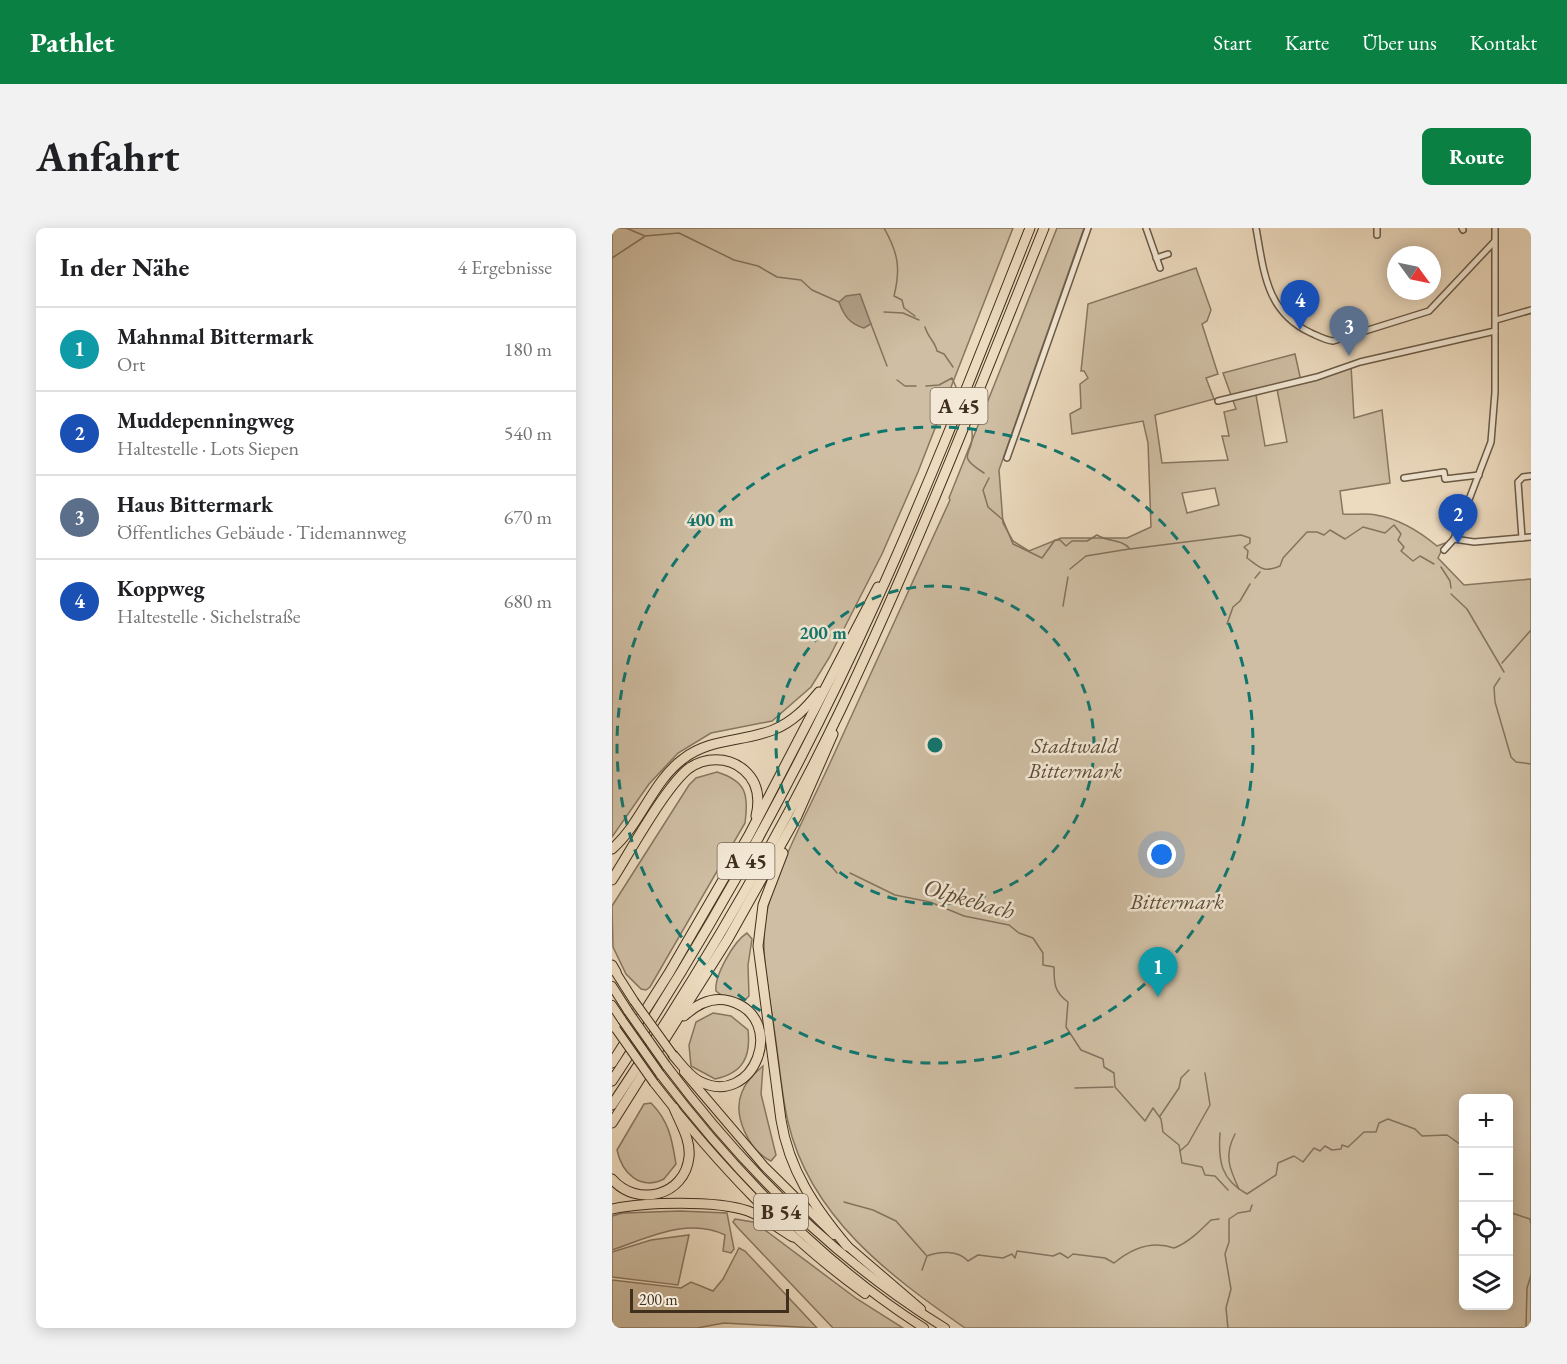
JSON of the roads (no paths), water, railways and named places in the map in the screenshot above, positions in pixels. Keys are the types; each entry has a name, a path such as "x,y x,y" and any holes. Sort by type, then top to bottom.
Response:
{"highway":[{"name":"A 45","path":"612,1081 675,981 748,857 800,759 859,630 898,554 1030,228"},
{"name":"A 45","path":"612,1105 720,934 784,819 840,709 933,503 1044,228"},
{"path":"612,849 627,832 663,779 679,762 710,744 766,733 785,724 812,700 859,630"},
{"path":"612,1063 694,933 749,835 835,668"},
{"path":"613,1122 728,939 797,816 830,746 840,709"},
{"path":"612,880 681,776 698,763 707,760 718,759 737,765 755,785 758,808 749,835"},
{"path":"797,816 763,905 759,932 760,967 786,1148 803,1186 847,1246"},
{"path":"613,968 698,1090 765,1166 847,1246 932,1320"},
{"name":"B 54","path":"612,986 666,1065 714,1125 789,1206 858,1268 915,1311 945,1328"},
{"path":"673,1029 695,1007 711,1000 723,1000 737,1004 749,1012 757,1023 761,1042 759,1056 752,1070 742,1079 722,1086 696,1079 673,1055"},
{"name":"B 54","path":"612,1005 660,1074 729,1158 811,1241 886,1303 924,1328"},
{"path":"613,1026 654,1083 737,1182 793,1237 849,1282 908,1323 919,1328"},
{"path":"612,1179 629,1192 643,1196 663,1192 681,1178 687,1165 689,1152 674,1108"},
{"path":"612,1209 649,1205 732,1208 756,1215 793,1237"}],"street":[{"path":"1007,458 1088,228"},
{"path":"1146,228 1160,268"},
{"path":"1256,228 1266,282 1274,298 1294,324 1333,341 1429,311 1494,242"},
{"path":"1444,550 1454,539 1491,442 1496,320 1495,228"},
{"path":"1156,258 1168,254"},
{"path":"1496,320 1531,310"},
{"path":"1218,401 1317,377 1360,362 1495,331"},
{"path":"1404,478 1444,472 1446,479 1479,475"},
{"path":"1522,538 1518,482 1523,477 1531,476"},
{"path":"1454,539 1474,542 1531,537"}],"waterway":[{"path":"626,228 645,236 679,233 734,260 758,266 777,277 801,280 812,290 839,302"},
{"path":"884,228 897,261 894,296 902,300 904,308 915,316"},
{"path":"612,258 644,237"},
{"path":"884,312 903,313 919,320"},
{"path":"871,324 887,366"},
{"path":"925,327 937,351 944,354 953,367"},
{"path":"926,386 939,385 952,378 956,387"},
{"path":"897,380 905,386 916,386"},
{"path":"972,431 967,458 984,473"},
{"path":"989,478 983,490 988,507 1003,520 1013,544 1042,558 1055,540 1060,540 1066,546 1072,541 1087,541 1097,535 1123,544 1130,549 1241,535 1250,538 1250,543 1244,547 1248,551 1247,558 1262,568 1270,569 1280,566 1283,558 1307,532 1324,535 1330,530 1345,539 1363,527 1385,533 1394,525 1401,534 1398,540 1404,547 1401,551 1413,561 1420,556 1434,564"},
{"path":"1070,569 1086,556 1129,549"},
{"path":"1441,567 1450,581 1451,588"},
{"path":"1255,578 1260,572"},
{"path":"1063,606 1068,577"},
{"path":"1227,624 1233,607 1240,601 1250,584"},
{"path":"1451,594 1467,609 1504,672"},
{"path":"1502,663 1531,630"},
{"path":"1500,678 1494,687 1495,702 1511,757 1516,762 1531,764"},
{"name":"Olpkebach","path":"827,861 837,873"},
{"name":"Olpkebach","path":"850,873 895,895 930,902 964,916 1009,925 1019,933 1033,938 1043,953 1043,965 1054,967 1056,987 1060,995 1068,1002 1066,1027 1081,1050 1103,1059 1104,1067 1114,1073 1115,1087 1145,1121 1153,1108 1161,1119 1163,1132 1179,1145 1182,1163 1202,1167 1205,1175 1215,1176 1228,1190"},
{"path":"1160,1116 1179,1088 1181,1078 1189,1070"},
{"path":"1180,1151 1188,1144 1210,1105 1205,1073"},
{"path":"1075,1088 1113,1087"},
{"name":"Olpkebach","path":"1220,1133 1223,1169 1238,1189 1247,1194 1276,1175 1278,1163 1294,1156 1303,1162 1314,1148 1320,1151 1325,1146 1332,1150 1341,1149 1342,1145 1348,1147 1364,1132 1376,1132 1379,1123 1388,1119 1415,1129 1422,1136 1447,1135 1459,1143"},
{"path":"1235,1134 1230,1148 1229,1162 1239,1189"},
{"path":"844,1202 873,1210 896,1221 926,1255"},
{"path":"1228,1328 1226,1308 1231,1289 1225,1254 1229,1242 1229,1219 1238,1213 1250,1211 1252,1205"},
{"name":"Olpkebach","path":"1513,1213 1530,1219 1531,1224"},
{"path":"922,1270 927,1256 943,1252 954,1253 968,1261 978,1255 1003,1258 1012,1254 1015,1258 1017,1251 1053,1256 1060,1253 1068,1258 1073,1254 1105,1258 1114,1263 1142,1247 1158,1245 1174,1248 1179,1246 1211,1220 1219,1219"},
{"path":"1526,1328 1527,1288 1531,1275"}],"place":[{"name":"Koppweg","path":"1300,330"},
{"name":"Haus Bittermark","path":"1349,356"},
{"name":"Muddepenningweg","path":"1458,544"},
{"name":"Mahnmal Bittermark","path":"1158,997"}],"park label":[{"name":"Stadtwald Bittermark","path":"1075,758"},
{"name":"Bittermark","path":"1177,901"}]}
